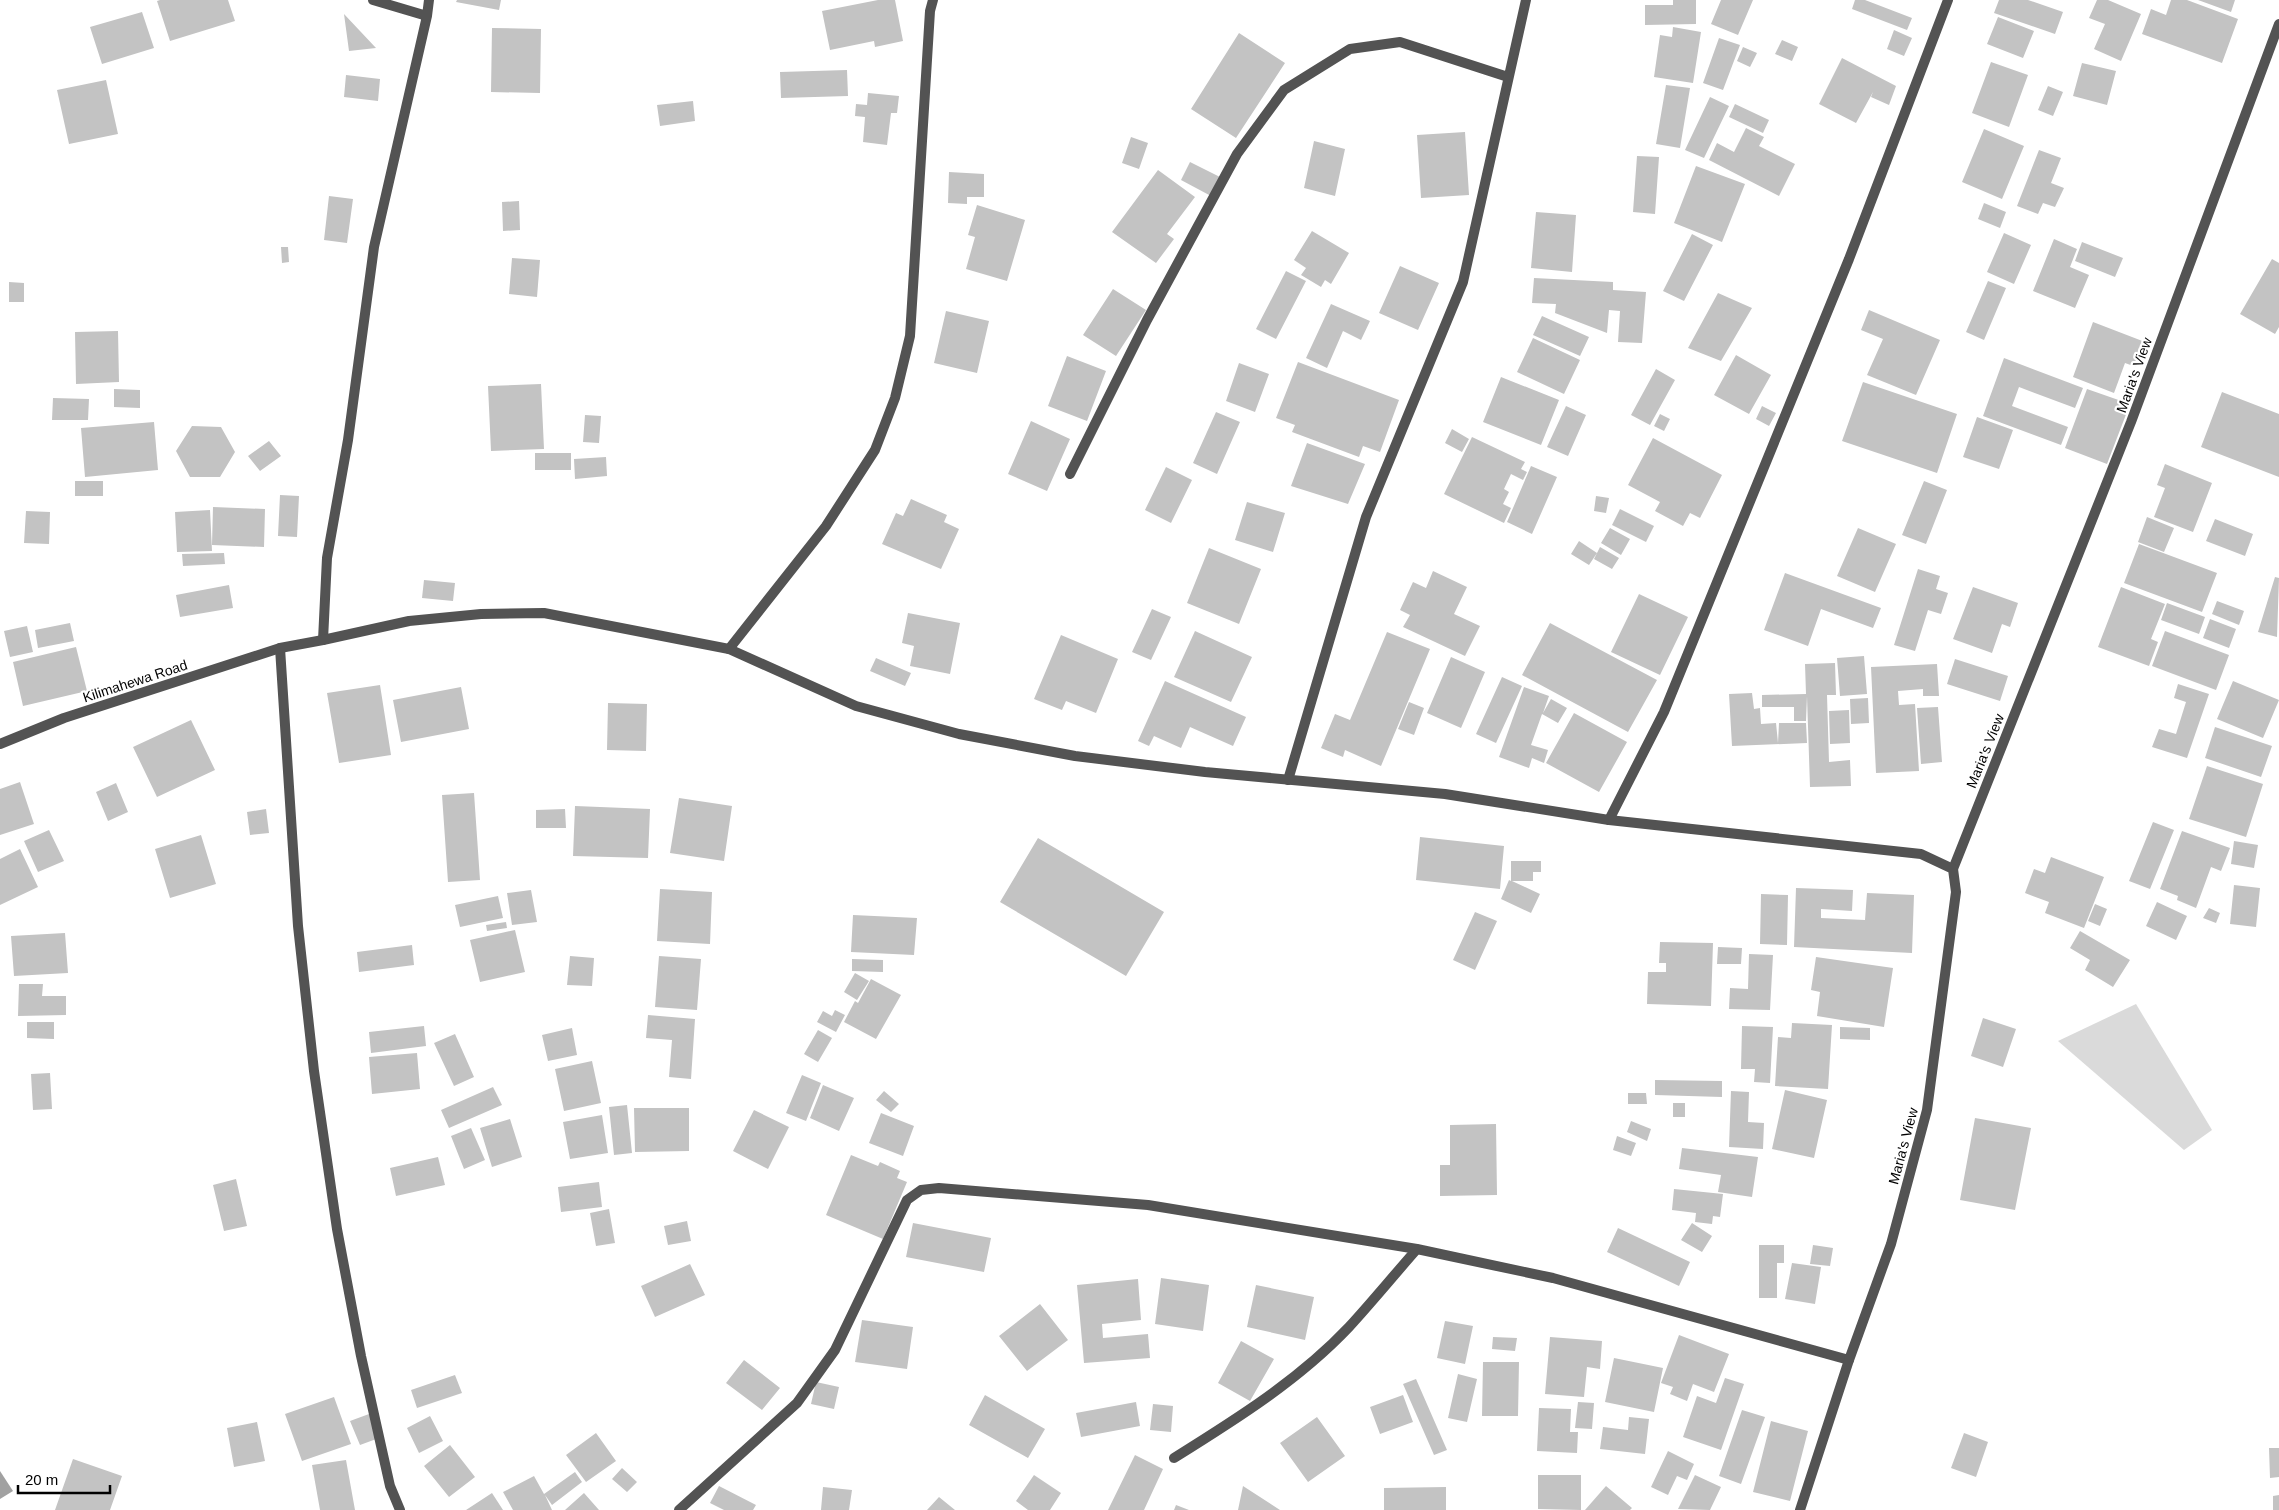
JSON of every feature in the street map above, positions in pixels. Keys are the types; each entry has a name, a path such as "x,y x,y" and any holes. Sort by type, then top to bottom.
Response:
{"street":[{"path":"373,0 427,16"},
{"path":"323,640 327,558 348,440 374,247 427,16 429,0"},
{"path":"729,649 826,526 875,450 896,398 910,336 930,11 933,0"},
{"path":"1288,780 1366,517 1463,282 1526,0"},
{"path":"1609,820 1664,712 1849,259 1948,0"},
{"name":"Maria's View","path":"1800,1510 1849,1360 1891,1244 1927,1110 1956,892 1953,869 2131,422 2279,24"},
{"path":"1070,474 1147,320 1237,154 1284,90 1350,49 1400,42 1508,76"},
{"name":"Kilimahewa Road","path":"0,744 64,718 280,648 409,621 481,614 544,613 729,649 856,706 959,734 1075,756 1206,772 1445,794 1609,820 1921,854 1953,869"},
{"path":"280,648 298,926 314,1071 337,1229 361,1356 390,1486 400,1510"},
{"path":"679,1510 797,1403 835,1350 907,1200 921,1190 939,1188 1148,1205 1417,1249 1552,1278 1849,1360"},
{"path":"1174,1458 1239,1417 1296,1375 1348,1328 1417,1249"}],"shaded area":[{"path":"2136,1004 2212,1130 2184,1150 2058,1041"},
{"path":"0,1471 13,1491 0,1499"}],"building":[{"path":"228,0 235,21 170,41 157,1"},
{"path":"457,0 501,0 499,10 456,2"},
{"path":"878,0 895,0 903,41 875,47 874,41 830,50 822,11"},
{"path":"1673,0 1696,0 1696,24 1645,25 1645,5 1673,5"},
{"path":"1721,0 1753,0 1738,35 1711,24"},
{"path":"1855,0 1865,0 1912,18 1907,30 1852,9"},
{"path":"1999,0 2028,0 2063,12 2055,34 1994,13"},
{"path":"2097,0 2108,0 2141,14 2121,61 2094,49 2105,24 2089,18"},
{"path":"2171,0 2187,0 2238,19 2222,63 2142,34 2151,9 2166,15"},
{"path":"2198,0 2235,0 2231,12"},
{"path":"142,12 154,48 102,64 90,27"},
{"path":"344,14 376,48 349,51"},
{"path":"1998,17 2034,31 2023,58 1987,44"},
{"path":"1673,27 1701,32 1693,83 1654,77 1660,35 1672,37"},
{"path":"492,28 541,29 540,93 491,92"},
{"path":"1894,30 1912,38 1904,56 1887,49"},
{"path":"1239,33 1285,63 1236,138 1191,109"},
{"path":"1719,38 1740,45 1723,90 1703,83"},
{"path":"1782,40 1798,47 1792,61 1775,54"},
{"path":"1743,47 1757,53 1750,67 1737,61"},
{"path":"1842,58 1896,86 1889,105 1871,97 1873,92 1856,123 1819,104"},
{"path":"1991,62 2028,75 2009,127 1972,113"},
{"path":"2082,63 2116,71 2107,105 2073,96"},
{"path":"847,70 848,96 781,98 780,72"},
{"path":"346,75 380,79 378,101 344,97"},
{"path":"106,80 118,134 69,144 57,90"},
{"path":"1666,85 1690,88 1680,148 1656,144"},
{"path":"2048,86 2063,92 2053,116 2038,110"},
{"path":"868,93 899,96 897,113 891,113 887,145 863,142 865,117 855,116 856,104 867,105"},
{"path":"1710,97 1729,106 1704,158 1685,150"},
{"path":"693,101 695,121 660,126 657,105"},
{"path":"1735,104 1769,120 1763,133 1729,117"},
{"path":"1746,128 1764,137 1759,146 1795,164 1779,196 1709,160 1717,143 1734,152"},
{"path":"1984,129 2024,146 2002,199 1962,182"},
{"path":"1465,132 1469,195 1421,198 1417,135"},
{"path":"1131,137 1148,143 1139,169 1122,163"},
{"path":"1314,141 1345,149 1335,196 1304,188"},
{"path":"2039,150 2061,158 2051,183 2064,188 2055,207 2043,203 2038,214 2017,206"},
{"path":"1637,156 1659,157 1655,214 1633,212"},
{"path":"1190,162 1220,177 1211,196 1181,180"},
{"path":"1696,166 1745,184 1722,242 1674,223"},
{"path":"1158,170 1195,197 1167,234 1174,239 1156,263 1112,232"},
{"path":"949,172 984,174 984,197 967,197 967,204 948,203"},
{"path":"329,196 353,199 347,243 324,240"},
{"path":"519,201 520,230 503,231 502,202"},
{"path":"1984,203 2006,212 2000,228 1978,219"},
{"path":"977,205 1025,220 1007,281 966,269 975,237 968,235"},
{"path":"1536,212 1576,215 1572,272 1531,268"},
{"path":"1312,231 1349,253 1331,284 1325,280 1321,287 1301,275 1306,268 1294,260"},
{"path":"2004,233 2031,245 2014,284 1987,272"},
{"path":"1692,234 1713,245 1684,301 1663,291"},
{"path":"2054,239 2077,249 2070,267 2089,275 2075,308 2033,291"},
{"path":"2082,242 2123,258 2115,277 2075,261"},
{"path":"281,247 288,247 289,262 282,263"},
{"path":"512,258 540,260 537,297 509,294"},
{"path":"2272,259 2279,263 2279,327 2275,334 2240,314"},
{"path":"1400,266 1439,283 1418,330 1379,313"},
{"path":"1286,271 1306,281 1276,339 1256,329"},
{"path":"1534,278 1613,282 1613,290 1646,292 1642,343 1618,342 1620,311 1609,310 1607,333 1555,313 1556,304 1532,303"},
{"path":"1988,281 2006,288 1984,340 1966,332"},
{"path":"9,282 24,283 24,302 9,302"},
{"path":"1113,289 1146,310 1116,356 1083,335"},
{"path":"1718,293 1752,308 1721,361 1688,348"},
{"path":"1331,304 1370,321 1361,340 1343,331 1327,368 1306,358"},
{"path":"1869,310 1940,340 1916,395 1867,375 1883,339 1861,330"},
{"path":"946,311 989,321 977,373 934,363"},
{"path":"1542,316 1589,337 1580,356 1533,335"},
{"path":"2093,322 2145,342 2136,367 2125,363 2114,393 2073,377"},
{"path":"118,331 119,382 76,384 75,332"},
{"path":"1533,338 1580,360 1564,394 1517,372"},
{"path":"1736,355 1771,375 1749,414 1714,395"},
{"path":"1067,356 1106,371 1087,421 1048,406"},
{"path":"2004,358 2083,388 2075,408 2019,387 2012,406 2068,427 2061,445 1983,416"},
{"path":"1298,362 1399,400 1380,452 1363,446 1359,457 1292,432 1295,425 1276,418"},
{"path":"1239,363 1269,374 1255,412 1226,401"},
{"path":"1656,369 1675,380 1650,425 1631,415"},
{"path":"1501,377 1559,400 1541,445 1483,422"},
{"path":"1863,382 1957,414 1937,473 1842,441"},
{"path":"541,384 544,449 491,451 488,386"},
{"path":"114,389 140,390 140,408 114,407"},
{"path":"2087,389 2130,404 2107,464 2065,448"},
{"path":"2222,392 2279,414 2279,477 2201,447"},
{"path":"53,398 89,399 88,420 52,420"},
{"path":"1566,406 1586,415 1568,456 1547,447"},
{"path":"1762,406 1776,413 1769,426 1756,419"},
{"path":"1216,412 1240,422 1217,474 1193,463"},
{"path":"1660,414 1670,419 1664,431 1654,426"},
{"path":"585,415 601,416 599,443 583,442"},
{"path":"1977,417 2013,430 1999,469 1963,457"},
{"path":"1031,421 1070,439 1047,491 1008,474"},
{"path":"154,422 158,470 85,477 81,428"},
{"path":"192,426 221,427 235,452 220,477 190,477 176,451"},
{"path":"1452,429 1469,439 1462,452 1445,443"},
{"path":"1472,437 1525,462 1521,469 1527,472 1523,480 1511,474 1504,489 1509,492 1503,504 1511,508 1504,523 1444,494"},
{"path":"1653,438 1722,475 1700,518 1690,513 1683,526 1655,511 1660,502 1628,485"},
{"path":"269,441 281,456 260,471 248,456"},
{"path":"1307,443 1365,464 1348,504 1291,486"},
{"path":"535,453 571,453 571,470 535,470"},
{"path":"606,457 607,476 575,479 574,459"},
{"path":"2165,464 2212,483 2193,532 2154,517 2165,488 2157,485"},
{"path":"1531,466 1557,477 1532,534 1507,522"},
{"path":"1166,467 1192,480 1171,523 1145,510"},
{"path":"75,481 103,481 103,496 75,496"},
{"path":"1924,481 1947,490 1926,544 1902,535"},
{"path":"280,495 299,496 297,537 278,536"},
{"path":"1596,496 1609,498 1606,513 1594,511"},
{"path":"911,499 947,515 944,522 959,529 941,569 882,544 896,513 903,516"},
{"path":"1247,502 1285,513 1273,552 1235,540"},
{"path":"213,507 265,509 264,547 212,545"},
{"path":"1620,509 1654,526 1646,542 1612,525"},
{"path":"210,510 212,551 177,552 175,512"},
{"path":"26,511 50,512 49,544 24,543"},
{"path":"2147,517 2174,528 2164,552 2138,542"},
{"path":"2215,519 2253,534 2245,556 2206,541"},
{"path":"1610,528 1630,539 1621,555 1601,543"},
{"path":"1858,528 1896,544 1875,592 1837,576"},
{"path":"1579,541 1597,553 1589,565 1571,554"},
{"path":"2139,544 2217,573 2202,612 2124,583"},
{"path":"1600,547 1619,558 1612,569 1594,559"},
{"path":"1209,548 1261,569 1239,624 1187,603"},
{"path":"224,553 225,564 183,566 182,554"},
{"path":"1918,569 1940,576 1936,589 1948,593 1941,614 1928,610 1915,651 1894,645"},
{"path":"1433,571 1467,587 1454,614 1480,626 1465,656 1403,627 1410,615 1400,610 1413,582 1426,588"},
{"path":"1785,573 1881,608 1873,628 1821,609 1808,646 1764,630"},
{"path":"2275,577 2279,578 2277,637 2258,632"},
{"path":"424,580 455,583 453,601 422,598"},
{"path":"229,585 233,608 180,617 176,595"},
{"path":"1973,587 2018,603 2010,627 2002,624 1992,653 1953,639"},
{"path":"2121,587 2165,604 2151,639 2158,642 2149,666 2098,647"},
{"path":"1639,594 1688,617 1660,675 1611,652"},
{"path":"2217,601 2244,611 2239,625 2212,614"},
{"path":"2167,603 2205,617 2199,634 2161,620"},
{"path":"1152,609 1171,617 1151,660 1132,652"},
{"path":"908,613 960,623 950,674 910,666 914,646 902,643"},
{"path":"2210,619 2236,629 2229,648 2203,638"},
{"path":"70,623 74,641 38,648 35,630"},
{"path":"1550,623 1657,680 1628,732 1522,675"},
{"path":"27,626 33,652 10,657 4,631"},
{"path":"1195,631 1252,657 1231,702 1174,677"},
{"path":"2165,631 2229,655 2216,690 2152,666"},
{"path":"1387,632 1430,649 1381,766 1345,750 1343,757 1321,748 1335,714 1350,720"},
{"path":"1061,635 1118,659 1096,713 1066,701 1062,710 1034,699"},
{"path":"76,647 87,691 23,706 13,662"},
{"path":"1864,656 1867,694 1840,696 1837,658"},
{"path":"1451,657 1485,672 1461,728 1427,713"},
{"path":"876,658 911,673 905,686 870,671"},
{"path":"1955,659 2008,676 2000,701 1947,684"},
{"path":"1835,663 1836,695 1827,695 1829,762 1850,760 1851,786 1810,787 1807,696 1806,721 1794,721 1794,707 1762,707 1762,695 1806,694 1805,664"},
{"path":"1937,664 1939,696 1923,696 1923,689 1898,691 1899,705 1915,704 1919,771 1876,773 1871,667"},
{"path":"1502,677 1522,686 1496,743 1476,734"},
{"path":"1165,681 1246,717 1233,746 1190,727 1181,748 1154,736 1149,746 1138,741"},
{"path":"2233,681 2279,700 2263,738 2217,719"},
{"path":"2178,684 2209,694 2187,758 2152,747 2159,729 2176,734 2186,702 2174,698"},
{"path":"380,685 391,755 339,763 327,693"},
{"path":"461,687 469,729 401,742 393,700"},
{"path":"1524,687 1549,696 1543,713 1551,699 1567,708 1558,723 1542,714 1531,745 1548,750 1544,763 1532,758 1529,768 1499,757"},
{"path":"1752,693 1754,709 1760,708 1761,724 1776,723 1778,743 1779,723 1806,723 1807,743 1732,746 1729,694"},
{"path":"1868,698 1869,723 1851,724 1850,699"},
{"path":"1409,702 1424,708 1414,735 1398,729"},
{"path":"608,703 647,704 646,751 607,750"},
{"path":"1938,707 1942,762 1921,764 1917,708"},
{"path":"1849,710 1850,743 1830,744 1829,711"},
{"path":"1574,713 1627,742 1599,792 1546,763"},
{"path":"191,720 215,770 157,797 133,747"},
{"path":"2215,727 2272,746 2261,777 2205,758"},
{"path":"2207,766 2263,784 2246,837 2189,819"},
{"path":"20,782 34,824 0,835 0,789"},
{"path":"116,783 128,812 108,821 96,792"},
{"path":"474,793 480,880 448,882 442,795"},
{"path":"679,798 732,806 724,861 670,853"},
{"path":"575,806 650,809 648,858 573,856"},
{"path":"266,809 269,833 250,835 247,812"},
{"path":"565,809 566,828 536,828 536,810"},
{"path":"2153,822 2174,830 2150,889 2129,881"},
{"path":"49,830 64,861 38,872 24,841"},
{"path":"2182,831 2230,848 2221,871 2211,867 2196,908 2177,900 2178,896 2160,889"},
{"path":"201,835 216,884 170,898 155,849"},
{"path":"1420,837 1504,846 1500,889 1416,880"},
{"path":"1038,838 1164,912 1126,976 1000,902"},
{"path":"2234,841 2258,845 2254,868 2231,864"},
{"path":"20,849 38,887 0,905 0,859"},
{"path":"2051,857 2104,877 2084,928 2045,913 2049,902 2025,893 2034,869 2045,873"},
{"path":"1511,861 1541,861 1541,872 1533,872 1533,881 1512,881 1540,894 1531,913 1501,899 1509,880 1511,881"},
{"path":"2234,885 2260,888 2256,927 2230,924"},
{"path":"1796,888 1853,890 1852,911 1821,909 1821,918 1865,920 1867,893 1914,895 1912,953 1794,947"},
{"path":"660,889 712,892 710,944 657,941"},
{"path":"531,890 537,922 512,925 507,893"},
{"path":"1761,894 1788,895 1787,945 1760,944"},
{"path":"498,896 503,918 460,927 455,905"},
{"path":"2157,902 2187,916 2176,940 2146,926"},
{"path":"2095,904 2107,909 2100,926 2088,921"},
{"path":"2209,908 2220,913 2216,923 2203,918"},
{"path":"1475,912 1497,921 1475,970 1453,960"},
{"path":"853,915 917,918 914,955 851,952"},
{"path":"506,922 507,928 487,931 486,925"},
{"path":"515,930 525,972 480,982 470,940"},
{"path":"2080,931 2130,960 2113,987 2085,970 2090,960 2070,948"},
{"path":"65,933 68,973 14,976 11,936"},
{"path":"1660,942 1713,943 1711,1006 1647,1004 1648,972 1666,972 1666,963 1659,963"},
{"path":"412,945 414,965 359,972 357,952"},
{"path":"1718,947 1742,948 1741,964 1717,964"},
{"path":"1749,954 1773,955 1770,1010 1729,1009 1730,988 1748,989"},
{"path":"570,956 594,958 592,986 567,985"},
{"path":"659,956 701,959 697,1010 655,1007"},
{"path":"1816,957 1893,968 1884,1027 1817,1016 1820,992 1811,990"},
{"path":"852,959 883,960 883,972 852,971"},
{"path":"855,973 869,981 857,1000 844,992"},
{"path":"871,979 901,995 876,1039 844,1022 855,1001 858,1003"},
{"path":"19,984 43,984 42,996 66,996 66,1015 18,1016"},
{"path":"835,1010 845,1015 836,1032 817,1022 823,1011 832,1016"},
{"path":"648,1015 695,1019 691,1079 669,1077 672,1040 646,1038"},
{"path":"1983,1018 2016,1029 2003,1067 1971,1056"},
{"path":"27,1022 54,1022 54,1039 27,1038"},
{"path":"1792,1023 1832,1025 1828,1089 1775,1086 1778,1037 1791,1038"},
{"path":"424,1026 426,1046 371,1053 369,1032"},
{"path":"1742,1026 1773,1027 1770,1083 1754,1082 1755,1069 1741,1069"},
{"path":"1840,1027 1870,1028 1870,1040 1840,1039"},
{"path":"572,1028 577,1055 548,1061 542,1035"},
{"path":"818,1030 832,1038 818,1062 804,1054"},
{"path":"455,1034 474,1077 454,1086 434,1043"},
{"path":"417,1053 420,1089 372,1094 369,1057"},
{"path":"592,1061 601,1103 564,1111 555,1069"},
{"path":"50,1073 52,1109 33,1110 31,1074"},
{"path":"802,1075 821,1083 806,1121 786,1113"},
{"path":"1655,1080 1722,1081 1722,1097 1655,1095"},
{"path":"823,1085 854,1098 839,1131 810,1118"},
{"path":"493,1087 502,1105 449,1128 441,1110"},
{"path":"1785,1090 1827,1100 1814,1158 1772,1149"},
{"path":"884,1091 899,1104 891,1112 876,1100"},
{"path":"1731,1091 1749,1092 1748,1122 1764,1123 1763,1149 1729,1147"},
{"path":"1628,1093 1646,1093 1647,1104 1628,1104"},
{"path":"1673,1103 1685,1103 1685,1117 1673,1117"},
{"path":"627,1105 632,1153 614,1155 609,1107"},
{"path":"634,1108 689,1108 689,1151 635,1152"},
{"path":"754,1110 789,1127 768,1169 733,1151"},
{"path":"881,1113 914,1126 903,1156 869,1143"},
{"path":"602,1115 608,1153 570,1159 563,1122"},
{"path":"1975,1118 2031,1128 2015,1210 1960,1200"},
{"path":"510,1119 522,1157 492,1167 480,1128"},
{"path":"1631,1121 1651,1129 1647,1141 1627,1132"},
{"path":"1496,1124 1497,1195 1440,1196 1440,1165 1450,1165 1450,1125"},
{"path":"471,1128 485,1160 464,1169 451,1136"},
{"path":"1617,1136 1636,1143 1631,1156 1613,1150"},
{"path":"1682,1148 1758,1157 1752,1197 1718,1192 1721,1175 1679,1169"},
{"path":"851,1155 878,1166 880,1162 900,1171 897,1178 907,1182 883,1239 826,1215"},
{"path":"438,1157 445,1185 396,1196 390,1168"},
{"path":"236,1179 247,1226 224,1231 213,1185"},
{"path":"599,1182 602,1207 561,1212 558,1187"},
{"path":"1674,1189 1723,1194 1720,1217 1713,1216 1712,1224 1695,1222 1696,1213 1672,1210"},
{"path":"609,1209 615,1243 596,1246 590,1213"},
{"path":"687,1221 691,1241 668,1245 664,1226"},
{"path":"913,1223 991,1238 984,1272 906,1257"},
{"path":"1692,1223 1712,1236 1702,1252 1681,1240"},
{"path":"1618,1228 1690,1262 1679,1286 1607,1252"},
{"path":"1759,1245 1784,1245 1784,1263 1777,1263 1777,1298 1759,1298"},
{"path":"1813,1245 1833,1248 1830,1266 1810,1264"},
{"path":"1792,1263 1821,1267 1815,1304 1785,1299"},
{"path":"690,1264 705,1295 655,1317 641,1286"},
{"path":"1161,1278 1209,1285 1203,1331 1155,1324"},
{"path":"1138,1279 1141,1320 1102,1324 1103,1338 1148,1334 1150,1358 1084,1363 1077,1285"},
{"path":"1256,1285 1314,1297 1305,1340 1247,1327"},
{"path":"1040,1304 1068,1340 1027,1371 999,1336"},
{"path":"862,1320 913,1327 907,1369 855,1362"},
{"path":"1445,1321 1473,1326 1465,1364 1437,1358"},
{"path":"1679,1335 1729,1354 1714,1392 1693,1384 1687,1401 1670,1394 1673,1387 1661,1383"},
{"path":"1493,1337 1517,1338 1515,1351 1492,1349"},
{"path":"1550,1337 1602,1341 1600,1369 1587,1367 1584,1397 1545,1394"},
{"path":"1241,1341 1274,1359 1250,1401 1218,1383"},
{"path":"1614,1358 1663,1368 1654,1412 1605,1402"},
{"path":"744,1360 780,1388 762,1410 726,1383"},
{"path":"1483,1362 1519,1362 1518,1416 1482,1416"},
{"path":"1458,1374 1477,1379 1467,1422 1448,1418"},
{"path":"455,1375 462,1393 417,1408 411,1390"},
{"path":"1725,1378 1744,1384 1721,1450 1683,1437 1697,1396 1716,1403"},
{"path":"1416,1379 1447,1450 1434,1455 1403,1384"},
{"path":"816,1382 839,1387 834,1409 811,1404"},
{"path":"985,1395 1045,1429 1028,1458 969,1425"},
{"path":"1403,1395 1413,1422 1380,1434 1370,1407"},
{"path":"334,1397 351,1444 302,1461 285,1414"},
{"path":"1136,1402 1140,1426 1081,1437 1076,1413"},
{"path":"1578,1402 1594,1403 1592,1429 1575,1428"},
{"path":"1153,1404 1173,1406 1171,1432 1150,1430"},
{"path":"1539,1408 1571,1409 1570,1432 1578,1432 1577,1453 1537,1451"},
{"path":"1742,1410 1765,1417 1741,1484 1719,1476"},
{"path":"369,1414 379,1438 360,1445 350,1421"},
{"path":"430,1416 443,1441 419,1453 407,1428"},
{"path":"1317,1417 1345,1456 1308,1482 1280,1443"},
{"path":"1629,1417 1649,1419 1645,1454 1600,1449 1603,1427 1628,1430"},
{"path":"1771,1421 1808,1431 1790,1501 1753,1492"},
{"path":"257,1422 265,1461 234,1467 227,1428"},
{"path":"596,1433 616,1461 586,1482 566,1455"},
{"path":"1964,1433 1988,1442 1976,1477 1951,1468"},
{"path":"450,1445 475,1477 449,1497 424,1466"},
{"path":"2269,1448 2279,1448 2279,1477 2270,1478"},
{"path":"1668,1451 1694,1464 1687,1480 1677,1476 1668,1495 1651,1487"},
{"path":"1135,1455 1163,1469 1144,1510 1108,1510"},
{"path":"73,1459 122,1476 110,1510 55,1510"},
{"path":"346,1460 355,1510 320,1510 312,1465"},
{"path":"622,1468 637,1482 627,1492 612,1479"},
{"path":"575,1472 582,1482 552,1505 545,1495 552,1510 513,1510 503,1492 534,1476 544,1494"},
{"path":"1034,1475 1061,1493 1050,1510 1028,1510 1016,1501"},
{"path":"1538,1475 1581,1475 1581,1510 1538,1509"},
{"path":"1695,1475 1721,1487 1710,1510 1678,1509"},
{"path":"719,1486 756,1505 753,1510 724,1510 710,1503"},
{"path":"1243,1486 1280,1510 1238,1510"},
{"path":"1606,1486 1632,1508 1630,1510 1585,1510"},
{"path":"823,1487 852,1490 849,1510 821,1510"},
{"path":"1446,1487 1446,1510 1384,1510 1384,1488"},
{"path":"492,1493 503,1510 466,1510"},
{"path":"584,1493 599,1510 565,1510"},
{"path":"2279,1495 2279,1510 2273,1510 2273,1496"},
{"path":"939,1497 955,1510 927,1510"},
{"path":"1176,1505 1189,1510 1174,1510"}]}
